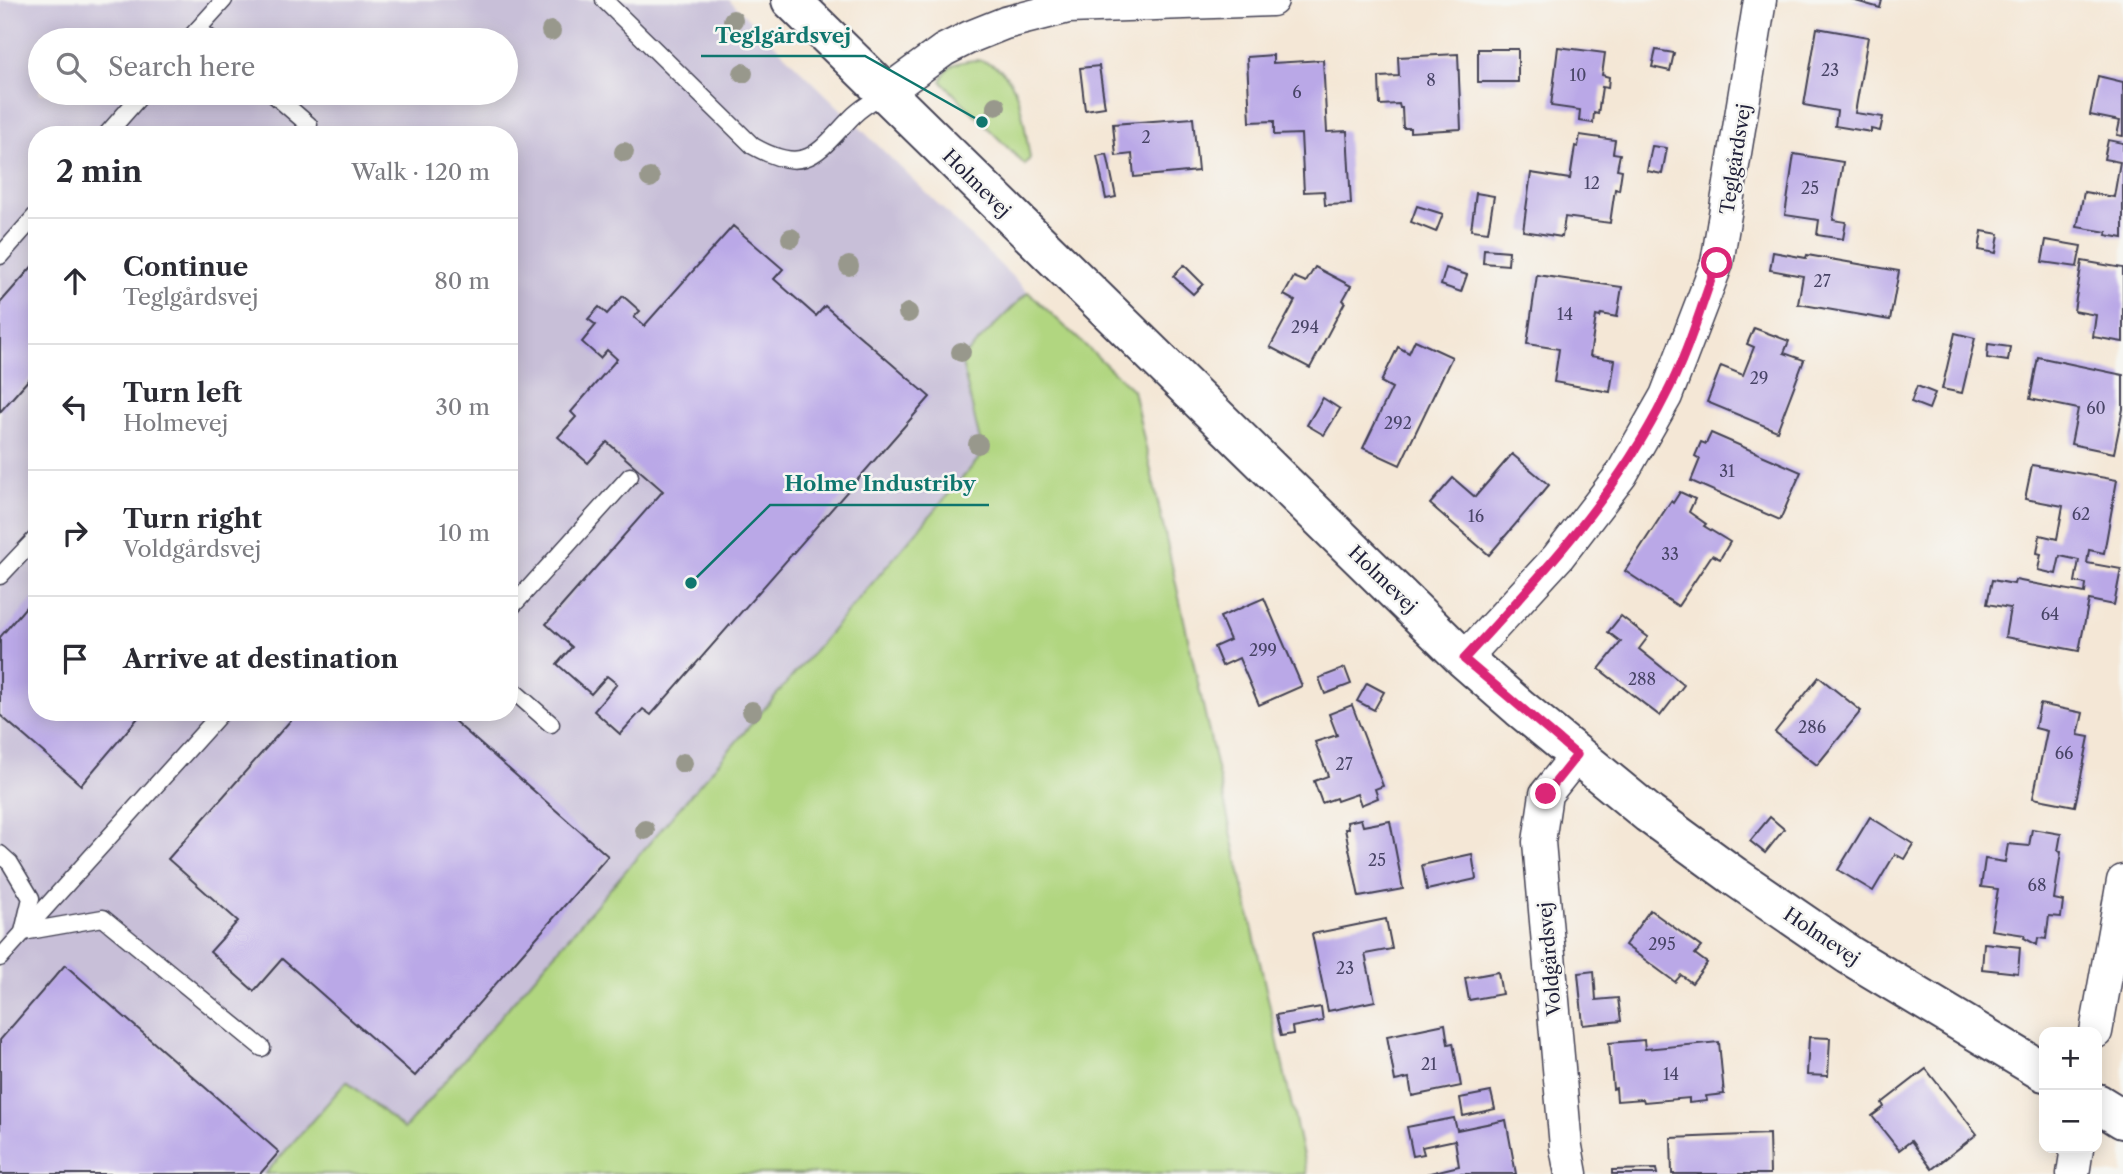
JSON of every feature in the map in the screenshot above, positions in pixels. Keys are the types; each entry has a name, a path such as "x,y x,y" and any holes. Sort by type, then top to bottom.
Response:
{"street":[{"name":"Holmevej","path":"791,0 1464,659 1649,814 1785,912 1868,967 2039,1070"},
{"path":"885,93 943,50 970,37 1005,23 1068,7 1272,0"},
{"name":"Teglgårdsvej","path":"1464,659 1558,557 1621,475 1666,396 1717,263 1760,0"},
{"name":"Voldgårdsvej","path":"1571,1174 1566,1147 1539,842 1546,794 1577,755"},
{"path":"2097,1027 2123,881"},
{"path":"2102,1106 2123,1119"},
{"path":"2073,1174 2076,1153"}],"lane":[{"path":"198,28 224,0"},
{"path":"604,0 753,146 770,156 788,160 807,158 822,150 856,113 885,93"},
{"path":"114,126 132,105"},
{"path":"286,105 309,125"},
{"path":"0,256 28,224"},
{"path":"518,601 631,476"},
{"path":"0,576 28,546"},
{"path":"518,695 551,724"},
{"path":"0,958 214,721"},
{"path":"0,854 10,863 31,898 23,932"},
{"path":"23,932 103,918 262,1048"}],"shaded area":[{"path":"0,0 729,0 1028,292 961,359 983,454 404,1129 347,1081 265,1174 0,1174"}],"green space":[{"path":"977,60 991,64 1011,82 1024,120 1030,158 1025,165 941,81 951,67"},
{"path":"1028,292 1133,390 1307,1174 265,1174 347,1081 404,1129 983,454 961,359"}],"building":[{"path":"1852,0 1882,0 1880,8"},
{"path":"1817,28 1868,37 1855,113 1883,117 1880,131 1835,126 1837,111 1804,105"},
{"path":"1558,47 1605,53 1602,75 1609,77 1608,88 1602,87 1598,114 1594,113 1593,123 1579,121 1580,110 1551,106"},
{"path":"1478,49 1518,49 1518,82 1478,82"},
{"path":"1656,50 1674,53 1670,71 1652,67"},
{"path":"1458,54 1461,129 1410,132 1410,128 1403,128 1402,108 1399,104 1380,105 1379,77 1399,76 1398,57"},
{"path":"1273,55 1273,63 1323,60 1327,132 1347,131 1351,204 1325,205 1324,191 1304,192 1301,134 1274,135 1274,121 1250,122 1247,57"},
{"path":"1099,66 1105,107 1085,110 1080,68"},
{"path":"2098,76 2123,82 2123,136 2117,135 2120,121 2090,115"},
{"path":"1193,118 1198,171 1134,177 1132,154 1116,156 1113,124"},
{"path":"1580,135 1615,140 1613,153 1620,154 1617,169 1622,170 1619,190 1615,189 1610,223 1565,217 1562,237 1523,231 1531,173 1570,179 1575,146 1578,147"},
{"path":"2108,140 2123,143 2123,238 2106,235 2107,232 2077,227 2084,192 2114,197 2120,162 2104,159"},
{"path":"1652,146 1667,148 1662,174 1647,171"},
{"path":"1107,154 1116,197 1106,199 1097,156"},
{"path":"1794,154 1843,162 1833,220 1846,222 1843,239 1817,235 1819,220 1785,215"},
{"path":"1476,193 1494,196 1488,232 1471,230"},
{"path":"1417,206 1443,214 1436,232 1411,222"},
{"path":"733,226 783,269 774,279 816,316 825,306 930,397 651,715 643,709 620,734 594,711 617,684 607,676 591,694 557,664 572,647 546,624 663,491 607,442 588,463 558,437 576,417 571,412 617,359 607,350 600,358 582,342 596,325 588,319 599,307 607,314 623,296 640,311 634,317 644,326"},
{"path":"1982,231 1999,234 1996,253 1979,250"},
{"path":"2046,240 2081,246 2077,267 2042,262"},
{"path":"1484,249 1509,251 1508,265 1483,263"},
{"path":"1773,252 1806,258 1807,255 1899,271 1890,320 1798,304 1803,276 1770,270"},
{"path":"2082,261 2123,268 2123,342 2093,337 2096,315 2074,311"},
{"path":"1184,265 1203,284 1193,294 1173,276"},
{"path":"1315,267 1351,286 1310,368 1270,347 1295,301 1284,295 1294,277 1306,282"},
{"path":"1446,268 1467,275 1461,292 1441,285"},
{"path":"28,271 28,380 0,412 0,303"},
{"path":"1537,275 1622,287 1617,317 1601,314 1600,317 1596,316 1590,356 1615,360 1610,392 1554,382 1559,349 1527,344"},
{"path":"1754,328 1789,341 1784,353 1804,360 1777,431 1707,402 1721,366 1743,375 1754,347 1747,344"},
{"path":"1955,333 1975,338 1962,393 1942,389"},
{"path":"1415,340 1452,357 1400,465 1363,448 1392,388 1381,382 1398,347 1409,353"},
{"path":"1988,344 2010,347 2008,361 1987,358"},
{"path":"2038,357 2123,375 2123,409 2114,453 2071,444 2078,409 2030,399"},
{"path":"1917,386 1935,393 1929,409 1911,402"},
{"path":"1323,398 1340,409 1324,435 1307,425"},
{"path":"1711,433 1801,472 1780,520 1691,481 1700,459 1695,456 1701,442 1706,444"},
{"path":"1512,454 1549,485 1489,555 1430,504 1453,478 1475,497"},
{"path":"2032,465 2117,480 2104,553 2089,550 2087,563 2121,569 2114,605 2089,600 2079,651 2005,637 2010,608 1987,604 1992,580 2014,584 2015,580 2085,593 2086,584 2075,582 2079,560 2060,556 2056,574 2038,570 2040,535 2057,539 2063,506 2025,499"},
{"path":"1680,492 1695,499 1689,512 1706,524 1704,526 1730,542 1720,559 1712,555 1678,606 1625,571 1671,501 1673,503"},
{"path":"1264,598 1302,686 1259,705 1239,658 1222,666 1214,647 1230,640 1220,617"},
{"path":"28,604 28,721 135,721 81,785 0,715 0,637"},
{"path":"1621,616 1648,637 1639,649 1684,685 1660,716 1599,669 1621,642 1608,632"},
{"path":"1345,668 1351,684 1325,694 1319,678"},
{"path":"1819,677 1861,711 1817,765 1775,732"},
{"path":"1367,683 1384,692 1374,710 1357,701"},
{"path":"2040,704 2083,713 2078,735 2089,737 2075,806 2033,798 2047,731 2035,728"},
{"path":"1352,705 1383,786 1375,789 1378,798 1361,805 1357,794 1322,803 1314,781 1328,776 1315,742 1337,735 1329,714"},
{"path":"290,721 454,721 608,856 415,1076 282,959 254,991 210,952 238,921 168,859"},
{"path":"1770,817 1784,829 1765,853 1750,841"},
{"path":"1870,817 1913,844 1904,859 1895,854 1873,891 1838,870"},
{"path":"1361,819 1363,826 1390,821 1403,889 1359,897 1345,829 1348,829 1347,822"},
{"path":"2032,829 2061,834 2054,899 2063,901 2061,917 2049,916 2046,939 2038,938 2037,945 2024,938 2025,935 1991,930 1998,889 1981,887 1985,859 2005,862 2008,844 2029,846"},
{"path":"1472,854 1476,879 1427,890 1422,865"},
{"path":"1650,910 1701,947 1695,954 1707,963 1692,983 1681,975 1675,982 1625,945"},
{"path":"1386,919 1392,949 1365,954 1375,1001 1328,1011 1312,934"},
{"path":"1984,943 2020,947 2018,973 1982,969"},
{"path":"65,965 279,1152 260,1174 0,1174 0,1040"},
{"path":"1594,971 1596,1000 1618,998 1621,1021 1583,1025 1578,973"},
{"path":"1498,972 1502,994 1469,1000 1465,978"},
{"path":"1321,1007 1323,1021 1292,1027 1293,1034 1281,1036 1276,1015"},
{"path":"1445,1024 1448,1044 1453,1043 1461,1086 1412,1096 1409,1078 1395,1081 1387,1036"},
{"path":"1809,1037 1830,1038 1828,1076 1807,1075"},
{"path":"1644,1040 1645,1049 1719,1042 1724,1094 1706,1096 1707,1101 1689,1103 1689,1098 1644,1102 1643,1099 1617,1101 1616,1088 1613,1089 1609,1043"},
{"path":"1926,1069 1977,1134 1932,1169 1911,1141 1899,1150 1872,1116 1884,1107 1882,1103"},
{"path":"1491,1092 1495,1109 1463,1116 1460,1098"},
{"path":"1454,1118 1457,1130 1506,1120 1516,1174 1426,1174 1459,1166 1455,1140 1422,1147 1424,1154 1413,1156 1407,1127"},
{"path":"1769,1134 1770,1174 1672,1174 1671,1138"},
{"path":"1656,1169 1657,1174 1612,1174 1612,1170"}],"place":[{"name":"Teglgårdsvej","path":"982,122"},
{"name":"Holme Industriby","path":"691,583"}],"route":[{"path":"1546,794 1577,755 1464,659 1558,557 1621,475 1666,396 1717,263"}]}
